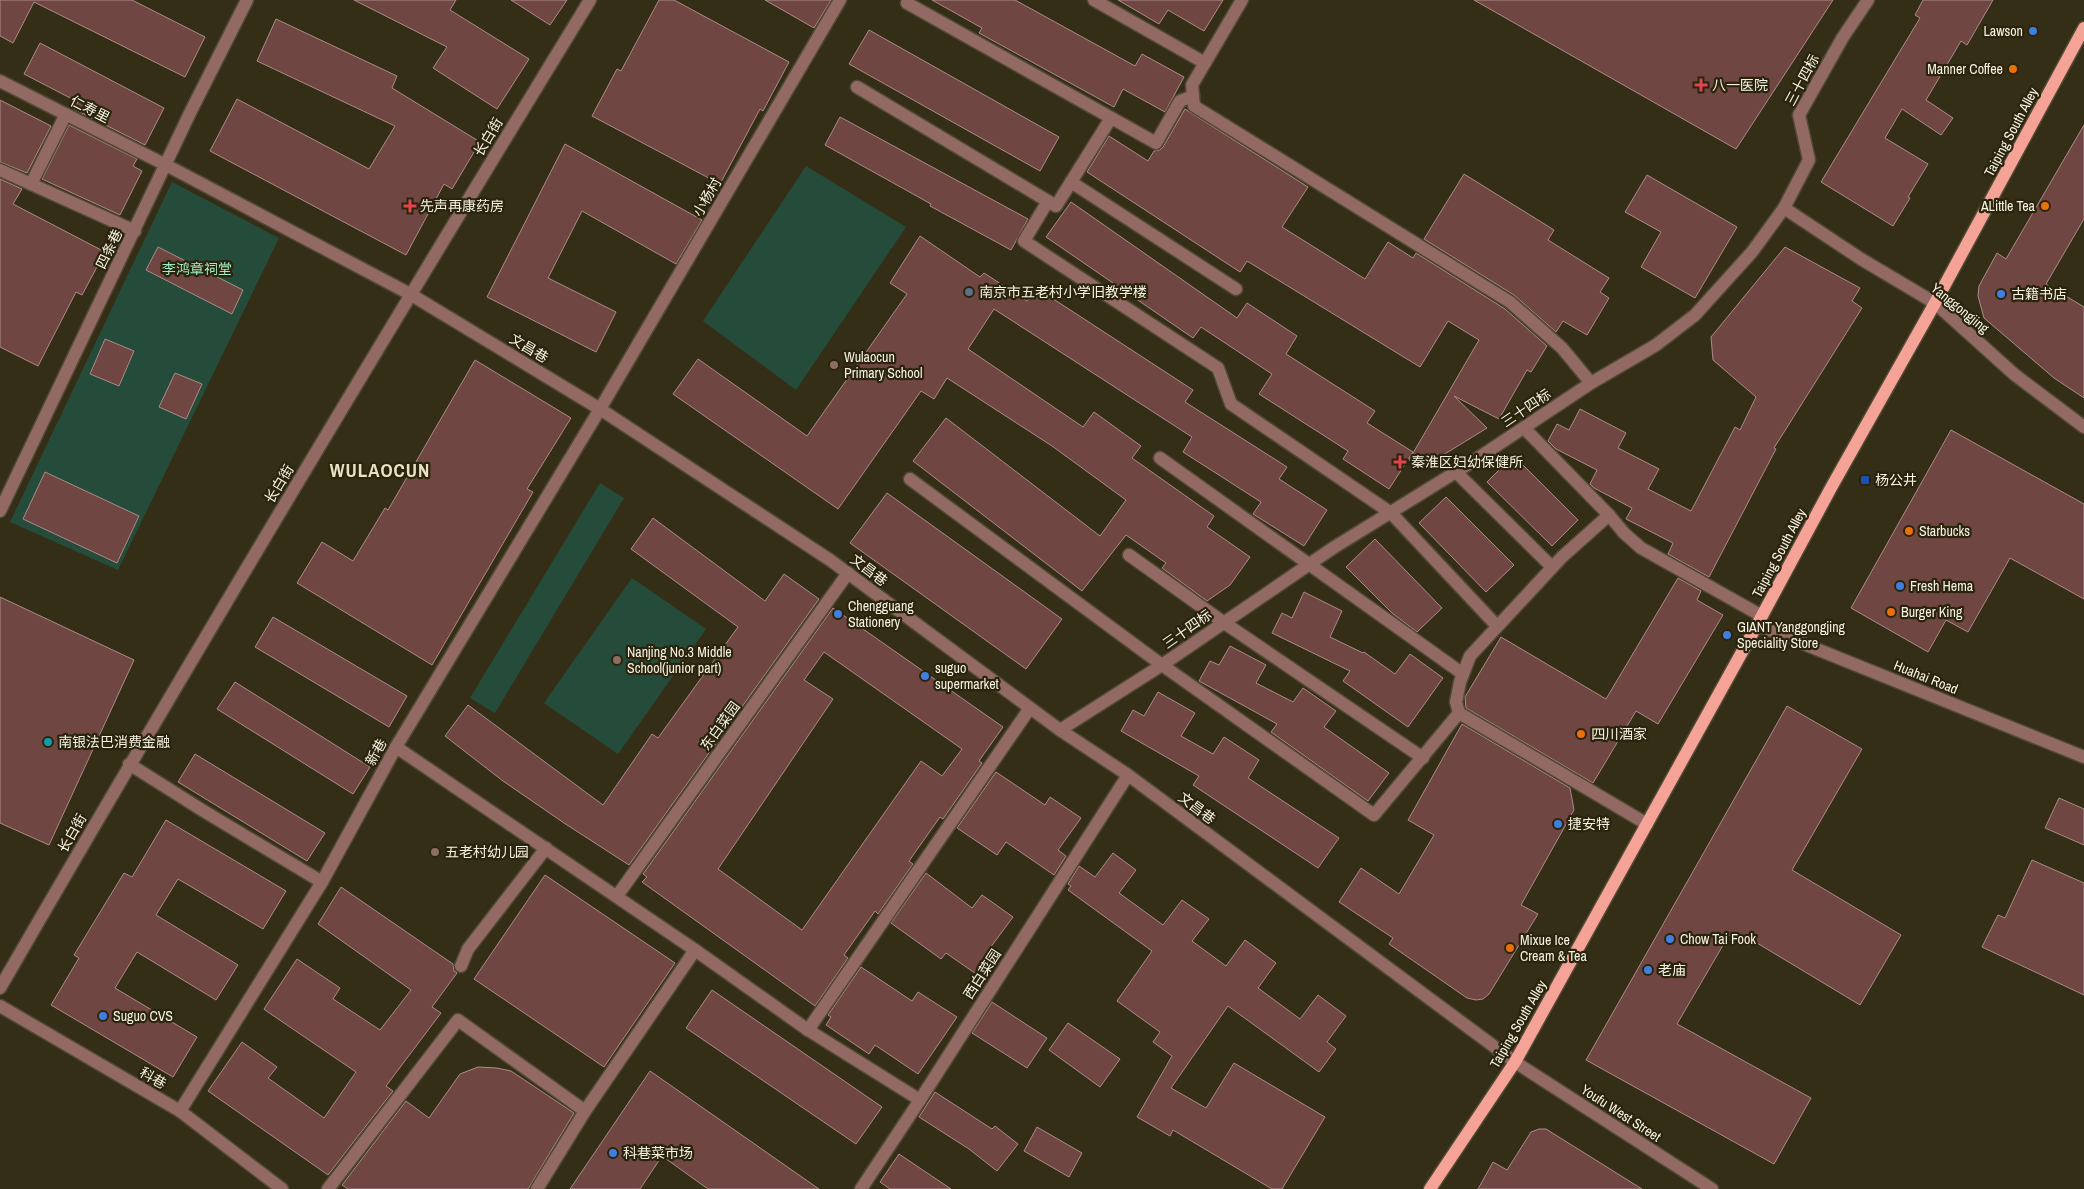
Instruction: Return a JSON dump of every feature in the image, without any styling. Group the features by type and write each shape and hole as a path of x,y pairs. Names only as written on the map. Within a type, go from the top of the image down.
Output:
{"main road":[{"name":"Taiping South Alley","path":"1430,1189 1515,1062 1760,621 1832,486 1935,303 2084,28"}],"street":[{"name":"四条巷","path":"0,511 166,164 247,0"},
{"name":"长白街","path":"0,988 129,764 410,294 590,0"},
{"name":"小杨村","path":"600,410 840,0"},
{"path":"1094,0 1205,63"},
{"path":"1242,0 1192,85 1194,106 1510,302 1562,348 1590,383"},
{"name":"三十四标","path":"1060,730 1162,665 1309,564 1456,472 1590,383 1656,345 1695,315 1752,252 1784,208 1810,160 1799,115 1843,37 1868,0"},
{"path":"907,3 1156,143 1180,101 1193,96"},
{"name":"仁寿里","path":"0,81 166,164"},
{"path":"857,86 1056,206 1111,118"},
{"path":"31,184 66,114"},
{"name":"文昌巷","path":"166,164 410,294 600,410 848,573 1060,730 1128,775 1515,1062"},
{"path":"0,170 135,231"},
{"path":"1071,182 1236,289"},
{"path":"1048,201 1024,241 1218,368 1231,404 1391,512 1498,626"},
{"name":"Yanggongjing","path":"1784,208 1860,259 1935,303 2015,375 2084,427"},
{"name":"新巷","path":"180,1111 322,882 396,747 600,410"},
{"name":"Huahai Road","path":"1524,428 1609,514 1624,533 1641,548 1760,621 2084,758"},
{"path":"1160,458 1463,674"},
{"path":"1456,472 1552,567"},
{"path":"910,479 1162,665 1374,815 1460,714"},
{"path":"1609,514 1552,567 1470,656 1456,702 1460,714 1647,824"},
{"path":"1129,556 1423,758"},
{"name":"东白菜园","path":"617,896 848,573"},
{"path":"808,1030 1030,708"},
{"path":"396,747 617,896 808,1030 920,1100"},
{"path":"129,764 322,882"},
{"name":"西白菜园","path":"861,1189 1128,775"},
{"path":"462,966 468,950 546,848"},
{"path":"537,1189 585,1111 695,950"},
{"name":"科巷","path":"0,1006 180,1111 282,1189"},
{"path":"328,1189 458,1020 585,1111"},
{"name":"Youfu West Street","path":"1515,1062 1712,1189"}],"green space":[{"path":"806,166 906,227 796,390 703,321"},
{"name":"李鸿章祠堂","path":"172,182 279,238 118,570 10,522"},
{"path":"600,483 624,498 495,713 470,698"},
{"path":"632,578 706,629 618,754 544,703"}],"building":[{"path":"0,0 132,0 205,37 185,77 34,2 13,43 0,36"},
{"path":"354,0 456,0 450,10 529,59 497,109 433,68 447,47"},
{"path":"511,0 567,0 550,25"},
{"path":"659,0 674,0 789,62 763,111 760,109 720,184 592,116 617,69 621,71"},
{"path":"765,0 831,0 814,28"},
{"path":"932,0 1015,0 1135,66 1142,54 1184,77 1165,112 1123,89 1114,107 979,33 982,28"},
{"path":"1118,0 1223,0 1204,31 1168,10 1159,24"},
{"name":"八一医院","path":"1474,0 1833,0 1736,149"},
{"path":"1923,0 1993,0 1967,45 1961,41 1926,100 1953,118 1941,135 1902,109 1885,138 1928,164 1893,226 1821,182 1920,18 1915,15"},
{"path":"276,19 397,76 392,88 480,142 452,189 444,184 406,255 210,151 237,99 369,169 395,126 257,61"},
{"path":"869,30 1059,137 1040,171 849,64"},
{"path":"40,43 164,108 145,145 74,109 78,102 24,74"},
{"path":"0,100 51,126 27,173 0,162"},
{"path":"1185,109 1308,187 1282,227 1365,279 1388,242 1413,258 1416,253 1505,309 1547,346 1531,372 1527,370 1499,419 1454,396 1487,428 1422,468 1409,460 1479,340 1448,321 1420,367 1247,261 1240,272 1087,172 1109,136 1148,161 1154,151 1160,150 1163,147"},
{"path":"840,117 1028,219 1011,250 930,206 931,204 825,145"},
{"path":"69,125 137,159 133,166 142,171 120,215 42,179"},
{"path":"2084,125 2084,219 2046,284 2084,307 2084,398 2054,378 1984,318 1978,296 1979,286 1997,253 2006,259"},
{"path":"565,144 702,220 676,264 582,211 548,278 616,312 596,352 487,297"},
{"path":"1464,174 1554,230 1548,240 1609,278 1600,292 1609,298 1587,335 1563,321 1556,332 1514,295 1424,239"},
{"path":"1647,175 1737,227 1695,298 1641,267 1661,232 1625,212"},
{"path":"0,179 22,189 13,204 105,252 82,295 76,292 38,366 0,347"},
{"path":"1071,202 1237,318 1247,303 1297,336 1286,354 1375,411 1367,423 1413,452 1389,489 1343,459 1348,451 1259,394 1272,374 1201,327 1193,338 1046,237"},
{"path":"920,236 980,277 984,273 1027,301 1035,287 1193,390 1185,402 1287,467 1279,479 1327,510 1304,546 1253,514 1261,502 1183,452 1192,437 994,309 968,349 1083,427 1094,412 1141,446 1132,458 1214,516 1207,527 1250,557 1230,585 1207,601 1162,568 1166,563 1126,535 1082,591 913,461 946,418 1100,536 1126,500 1052,446 947,378 934,399 921,391 838,509 673,394 698,359 807,436 907,294 890,283"},
{"path":"158,247 243,290 232,314 146,270"},
{"path":"1785,247 1860,288 1852,301 1862,308 1774,448 1776,449 1709,577 1668,554 1673,543 1626,519 1632,508 1590,484 1597,470 1556,449 1548,441 1557,424 1569,430 1580,409 1626,433 1618,448 1659,469 1648,489 1691,511 1735,427 1740,430 1756,397 1713,360 1711,337"},
{"path":"105,339 134,351 119,386 90,374"},
{"path":"475,360 571,418 527,489 533,492 432,665 297,583 322,542 353,561 385,508 388,510"},
{"path":"175,373 202,384 186,419 159,407"},
{"path":"1951,430 2084,504 2084,599 2010,558 1968,632 1946,620 1928,652 1851,608"},
{"path":"1510,459 1517,459 1578,520 1552,546 1487,482"},
{"path":"45,472 139,516 117,563 23,519"},
{"path":"887,493 1062,619 1026,669 850,543"},
{"path":"1446,497 1514,565 1486,592 1419,523"},
{"path":"653,518 765,601 784,574 819,599 629,865 503,781 445,736 468,705 603,805 652,734 658,738 738,627 631,549"},
{"path":"1375,539 1442,608 1417,632 1392,613 1346,567"},
{"path":"1678,578 1701,591 1697,600 1723,615 1658,724 1636,711 1593,783 1466,708 1465,697 1501,637 1606,699"},
{"path":"1304,592 1342,611 1330,637 1364,652 1395,674 1410,654 1443,678 1408,727 1343,681 1350,671 1272,633 1282,613 1292,618"},
{"name":"南银法巴消费金融","path":"0,597 134,660 49,845 0,823"},
{"path":"833,608 1003,727 979,761 982,763 943,819 940,817 909,861 913,864 878,914 875,911 844,955 848,958 815,1006 642,882 647,877 643,874","holes":["824,652 962,749 942,776 921,761 802,930 718,869 833,699 804,680"]},
{"path":"273,617 407,696 389,727 255,647"},
{"path":"1230,646 1266,665 1256,683 1293,702 1303,688 1336,711 1324,727 1389,773 1368,801 1271,732 1277,724 1199,681 1210,661 1219,665"},
{"path":"235,682 370,767 353,794 217,709"},
{"path":"1158,692 1195,713 1181,736 1213,754 1224,737 1259,760 1248,778 1339,838 1318,868 1193,785 1199,776 1121,731 1133,710 1144,716"},
{"path":"1787,706 1862,749 1792,870 1901,935 1860,1005 1752,940 1749,946 1729,935 1677,1024 1811,1098 1774,1164 1586,1060"},
{"path":"1462,724 1570,788 1574,810 1521,905 1538,914 1489,994 1483,999 1476,1000 1467,998 1389,944 1393,938 1339,902 1361,868 1399,894 1434,835 1408,820"},
{"path":"195,754 325,833 307,861 178,782"},
{"path":"996,772 1045,805 1050,797 1081,818 1058,850 1066,856 1054,875 1006,842 997,855 957,828"},
{"path":"2059,798 2084,809 2084,845 2045,828"},
{"path":"166,820 286,891 263,929 178,879 156,915 238,965 216,1000 137,952 115,988 197,1037 173,1077 51,1005 79,958 74,955 124,873 132,877"},
{"path":"1113,853 1136,870 1119,893 1163,925 1182,900 1209,919 1192,941 1226,966 1245,940 1276,963 1258,988 1300,1019 1318,995 1346,1016 1327,1042 1336,1049 1319,1072 1228,1006 1171,1088 1206,1108 1234,1063 1325,1117 1282,1189 1272,1189 1173,1130 1170,1136 1137,1117 1172,1056 1153,1042 1160,1032 1117,1001 1152,951 1068,890 1071,886 1068,884 1079,866 1095,877"},
{"path":"2032,860 2084,883 2084,995 1982,947 1998,915 2005,918"},
{"path":"926,873 972,908 982,895 1013,917 990,948 999,954 982,978 946,953 941,959 891,923"},
{"path":"545,875 675,963 604,1067 474,979"},
{"path":"341,887 453,964 454,971 457,973 432,1007 441,1013 386,1086 393,1091 328,1175 208,1091 242,1042 277,1067 268,1078 324,1118 356,1072 264,1009 297,959 340,988 333,999 380,1030 411,990 318,924"},
{"path":"861,967 912,1001 918,992 957,1017 918,1074 875,1045 869,1054 826,1025 831,1017 828,1015"},
{"path":"712,990 882,1107 856,1144 686,1028"},
{"path":"992,1002 1047,1038 1027,1068 972,1033"},
{"path":"1068,1023 1120,1059 1100,1087 1049,1050"},
{"path":"478,1067 511,1071 574,1113 528,1189 348,1189 342,1185 406,1101 429,1118 460,1074"},
{"path":"650,1071 819,1189 708,1189 662,1156 640,1189 570,1189"},
{"path":"935,1092 992,1129 995,1126 1018,1144 997,1171 969,1149 919,1117"},
{"path":"1037,1127 1082,1153 1069,1177 1024,1151"},
{"path":"1546,1129 1642,1189 1478,1189 1493,1162 1507,1170 1531,1132"},
{"path":"899,1154 951,1189 890,1189 880,1182"}],"place":[{"name":"Lawson","path":"2033,31"},
{"name":"Manner Coffee","path":"2013,69"},
{"name":"八一医院","path":"1701,85"},
{"name":"先声再康药房","path":"410,206"},
{"name":"ALittle Tea","path":"2045,206"},
{"name":"南京市五老村小学旧教学楼","path":"969,292"},
{"name":"古籍书店","path":"2001,294"},
{"name":"Wulaocun Primary School","path":"834,365"},
{"name":"秦淮区妇幼保健所","path":"1400,462"},
{"name":"杨公井","path":"1865,480"},
{"name":"Starbucks","path":"1909,531"},
{"name":"Fresh Hema","path":"1900,586"},
{"name":"Burger King","path":"1891,612"},
{"name":"Chengguang Stationery","path":"838,614"},
{"name":"GIANT Yanggongjing Speciality Store","path":"1727,635"},
{"name":"Nanjing No.3 Middle School(junior part)","path":"617,660"},
{"name":"suguo supermarket","path":"925,676"},
{"name":"四川酒家","path":"1581,734"},
{"name":"南银法巴消费金融","path":"48,742"},
{"name":"捷安特","path":"1558,824"},
{"name":"五老村幼儿园","path":"435,852"},
{"name":"Chow Tai Fook","path":"1670,939"},
{"name":"Mixue Ice Cream & Tea","path":"1510,948"},
{"name":"老庙","path":"1648,970"},
{"name":"Suguo CVS","path":"103,1016"},
{"name":"科巷菜市场","path":"613,1153"}],"district":[{"name":"WULAOCUN","path":"380,470"}]}
